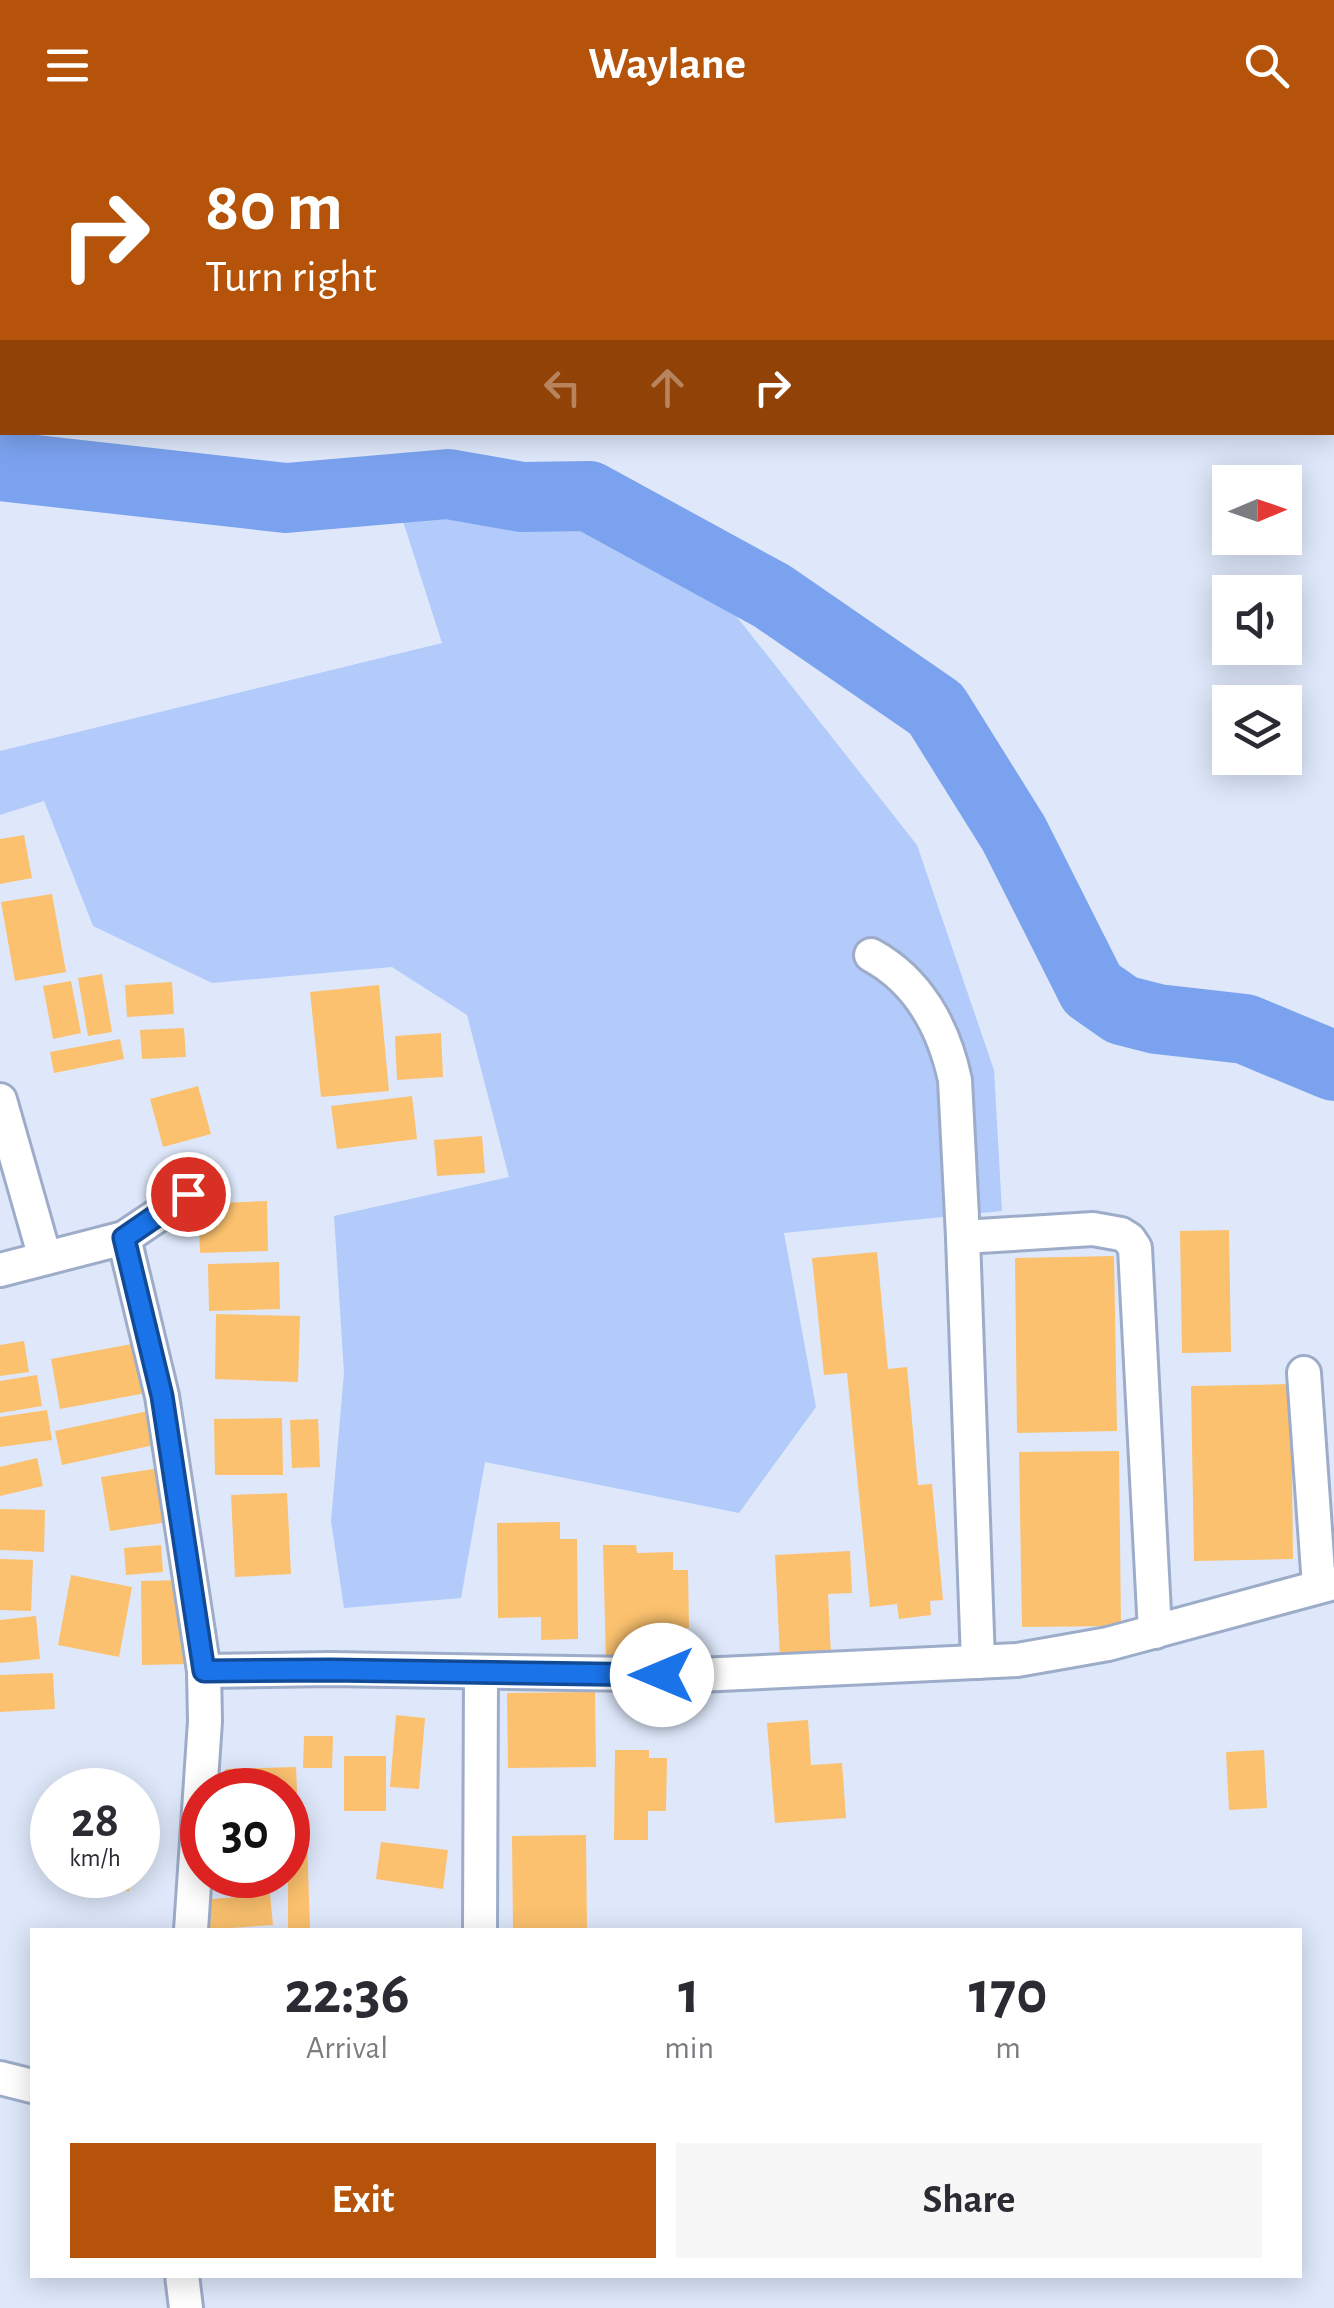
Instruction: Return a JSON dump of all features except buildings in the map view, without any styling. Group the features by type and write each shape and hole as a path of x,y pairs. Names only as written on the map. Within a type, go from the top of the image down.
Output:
{"street":[{"path":"872,955 896,971 920,998 937,1024 954,1080 978,1662"},
{"path":"0,1100 45,1258"},
{"path":"0,1270 124,1238 188,1194 208,1189"},
{"path":"963,1237 1094,1229 1122,1234 1136,1248 1155,1632"},
{"path":"124,1238 162,1396 204,1671 206,1721 191,1928"},
{"path":"204,1671 698,1675 1017,1660 1155,1632 1326,1585 1304,1373"},
{"path":"480,1928 481,1673"},
{"path":"0,2078 30,2086"},
{"path":"182,2278 186,2308"}],"shaded area":[{"path":"385,465 640,494 917,845 994,1070 1002,1211 784,1233 816,1407 739,1513 485,1462 461,1598 344,1608 331,1521 344,1373 334,1216 509,1177 467,1015 392,967 212,983 93,926 44,801 0,815 0,751 442,643"}],"waterway":[{"path":"0,466 286,498 448,484 522,497 589,496 772,596 936,709 1014,834 1092,989 1122,1010 1157,1019 1245,1029 1334,1066"}],"route":[{"path":"188,1194 124,1238 162,1396 204,1671 662,1675"}]}
